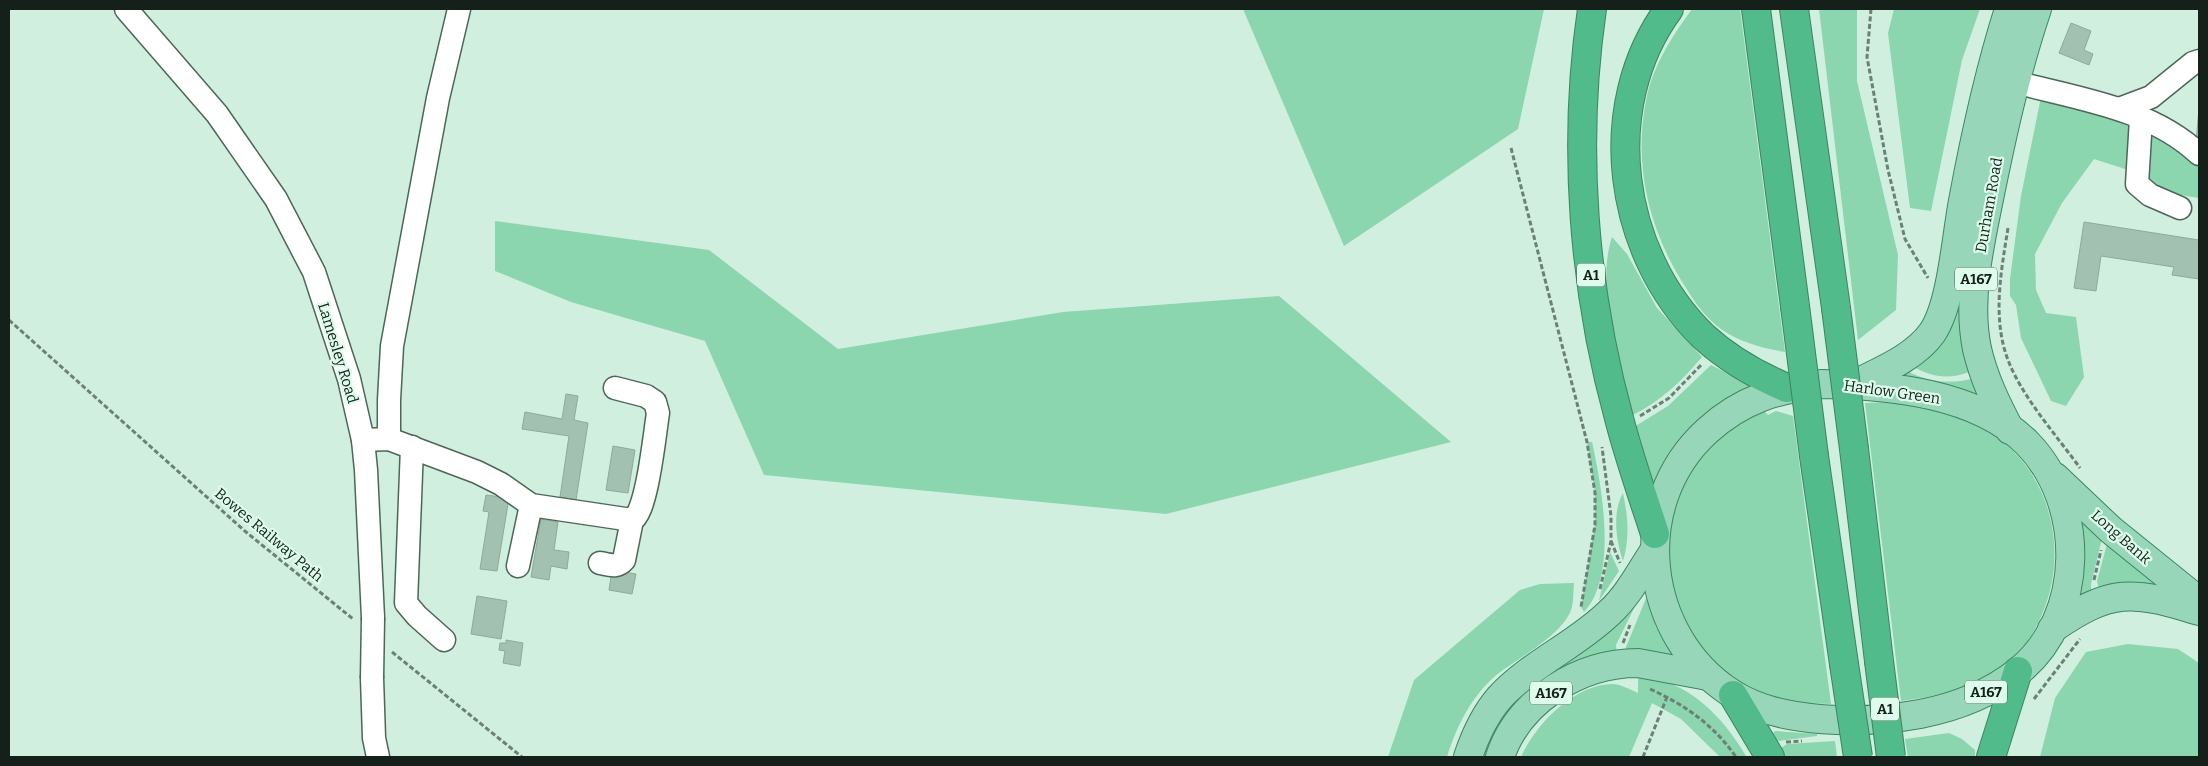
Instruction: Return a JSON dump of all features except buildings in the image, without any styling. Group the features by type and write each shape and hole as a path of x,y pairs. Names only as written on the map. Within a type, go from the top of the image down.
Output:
{"highway":[{"name":"A1","path":"1592,9 1587,41 1583,112 1583,167 1590,263 1608,377 1654,543"},
{"path":"1670,9 1650,41 1639,69 1626,129 1625,160 1628,191 1635,221 1660,280 1675,303 1703,335 1738,364 1786,388"},
{"name":"A1","path":"1794,9 1836,308 1891,757"},
{"name":"A1","path":"1756,11 1814,456 1858,757"},
{"path":"1991,757 2018,672"},
{"path":"1733,695 1770,757"}],"main road":[{"name":"Durham Road","path":"1854,385 1914,351 1925,341 1938,322 1948,289 1982,104 2009,9"},
{"name":"Durham Road","path":"2010,430 1989,389 1983,372 1976,340 1973,294 2004,124 2037,9"},
{"name":"Harlow Green","path":"1822,384 1854,385 1938,396 1976,409 2026,442 2046,470 2062,500 2070,532 2071,566 2064,599 2052,629 2040,648 2018,672 1977,697 1951,707 1917,714 1871,718 1803,718 1778,714 1733,695 1708,676 1683,646 1669,619 1660,592 1654,543 1662,506 1672,480 1695,444 1727,415 1767,394 1786,388 1822,384"},
{"name":"Long Bank","path":"2046,470 2111,530 2199,601"},
{"name":"A167","path":"1468,757 1485,720 1500,698 1518,681 1579,638 1610,612 1632,586 1654,543"},
{"path":"2052,629 2075,613 2098,601 2117,596 2136,595 2158,598 2199,611"},
{"name":"A167","path":"1500,757 1510,735 1524,716 1565,681 1584,672 1627,663 1638,663 1708,676"}],"street":[{"name":"Lamesley Road","path":"126,9 217,114 276,200 314,272 349,378 363,440 366,470 363,619 372,678 374,738 378,757"},
{"path":"389,438 392,346 438,98 459,9"},
{"path":"2119,109 2151,97 2193,63 2199,61"},
{"path":"2015,82 2119,109 2171,134 2198,153"},
{"path":"2141,118 2137,184 2150,195 2180,208"},
{"path":"600,563 614,566 620,565 624,560 632,520 636,517 644,497 658,412 655,402 646,396 615,388"},
{"path":"363,440 389,438 478,472 501,484 531,505 632,520"},
{"path":"412,447 406,602 417,616 444,640"},
{"path":"518,566 531,505"}],"path":[{"path":"1871,9 1867,57 1888,170 1905,239 1914,258 1931,283"},
{"path":"1511,148 1588,442 1595,493 1595,524 1579,638"},
{"path":"2009,220 1999,296 2003,344 2008,362 2030,398 2083,472"},
{"name":"Bowes Railway Path","path":"9,320 246,532 363,619"},
{"path":"1635,419 1669,398 1705,361"},
{"path":"1599,592 1611,540 1611,516 1602,444"},
{"path":"1611,540 1621,565"},
{"path":"2094,584 2102,544"},
{"path":"2032,702 2083,636"},
{"path":"391,651 522,757"},
{"path":"1644,757 1667,697 1703,720 1736,757"}],"green space":[{"path":"1243,9 1544,9 1518,129 1344,246"},
{"path":"1692,9 1740,9 1785,352 1743,341 1728,334 1710,320 1693,299 1673,266 1653,220 1643,171 1643,121 1647,96 1659,61"},
{"path":"1819,9 1857,9 1857,81 1898,255 1896,310 1858,340"},
{"path":"1894,9 1980,9 1962,60 1931,211 1910,208 1888,33"},
{"path":"2041,97 2133,127 2175,145 2199,166 2199,198 2168,193 2141,174 2094,159 2062,203 2035,254 2036,290 2046,313 2076,317 2084,377 2066,406 2051,401 2021,338 2016,305 2010,296 2010,279 2021,196"},
{"path":"495,221 709,250 838,349 1063,312 1279,296 1451,442 1166,514 764,475 705,341 571,302 495,271"},
{"path":"1612,237 1627,254 1657,308 1702,357 1670,390 1652,404 1631,416 1615,351 1607,302 1606,278"},
{"path":"1960,259 1961,337 1969,372 1947,377 1933,375 1912,366"},
{"path":"1711,365 1748,384 1748,387 1719,404 1685,433 1674,447 1653,485 1634,427 1668,406"},
{"path":"1907,371 1923,378 1939,381 1972,379 1977,395 1900,376"},
{"path":"1889,402 1936,410 1958,416 1980,426 2003,442 2022,461 2037,483 2047,507 2053,533 2054,559 2051,586 2041,617 2033,633 2020,651 1995,673 1980,681 1950,692 1901,701 1865,403"},
{"path":"1764,411 1768,415 1776,411 1793,416 1831,704 1778,702 1755,693 1718,668 1685,628 1666,564 1674,504 1689,471 1708,448 1734,425 1754,413"},
{"path":"1587,442 1592,442 1600,482 1605,530 1601,577 1595,596 1584,612 1581,607 1595,524 1595,493"},
{"path":"1623,493 1628,527 1623,561 1618,545 1616,518"},
{"path":"2077,515 2103,534 2091,591 2079,596 2076,593"},
{"path":"2107,544 2185,599 2099,589 2097,581"},
{"path":"1610,552 1619,571 1599,601"},
{"path":"1574,583 1572,607 1566,620 1548,638 1493,678 1477,695 1465,714 1447,757 1388,757 1414,680 1520,590 1540,584"},
{"path":"1647,596 1656,627 1675,659 1626,653 1626,647"},
{"path":"1636,604 1616,645 1617,653 1575,662 1547,679 1487,757 1477,757 1505,704"},
{"path":"2128,644 2178,649 2199,663 2199,757 2040,757 2055,698 2086,652"},
{"path":"1638,678 1655,679 1672,684 1701,702 1726,727 1746,756 1720,757 1681,719 1652,703 1629,757 1521,757 1527,745 1546,720 1570,699 1598,686 1613,684 1638,693"},
{"path":"1775,731 1817,734 1817,736 1777,741 1773,733"},
{"path":"1949,733 1962,739 1975,750 1975,757 1908,757 1905,739"},
{"path":"1835,741 1837,757 1784,757 1781,748 1787,744"}]}
